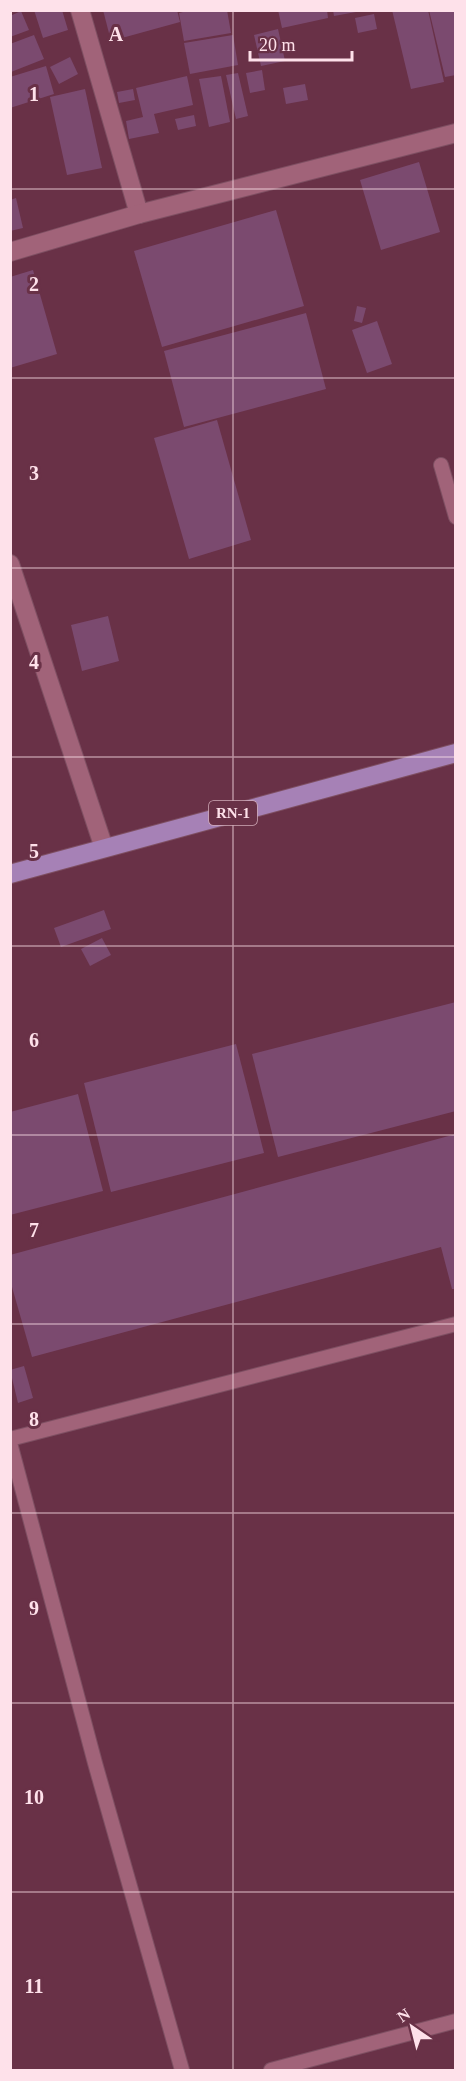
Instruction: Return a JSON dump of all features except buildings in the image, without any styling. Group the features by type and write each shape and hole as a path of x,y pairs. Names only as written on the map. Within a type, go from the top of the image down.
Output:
{"main road":[{"name":"RN-1","path":"10,874 456,753"}],"street":[{"path":"80,10 139,214"},
{"path":"10,252 139,214 456,133"},
{"path":"10,564 104,848"}],"lane":[{"path":"441,465 456,517"},
{"path":"10,1438 456,1324"},
{"path":"10,1443 95,1763 182,2070"},
{"path":"271,2070 456,2021"}]}
